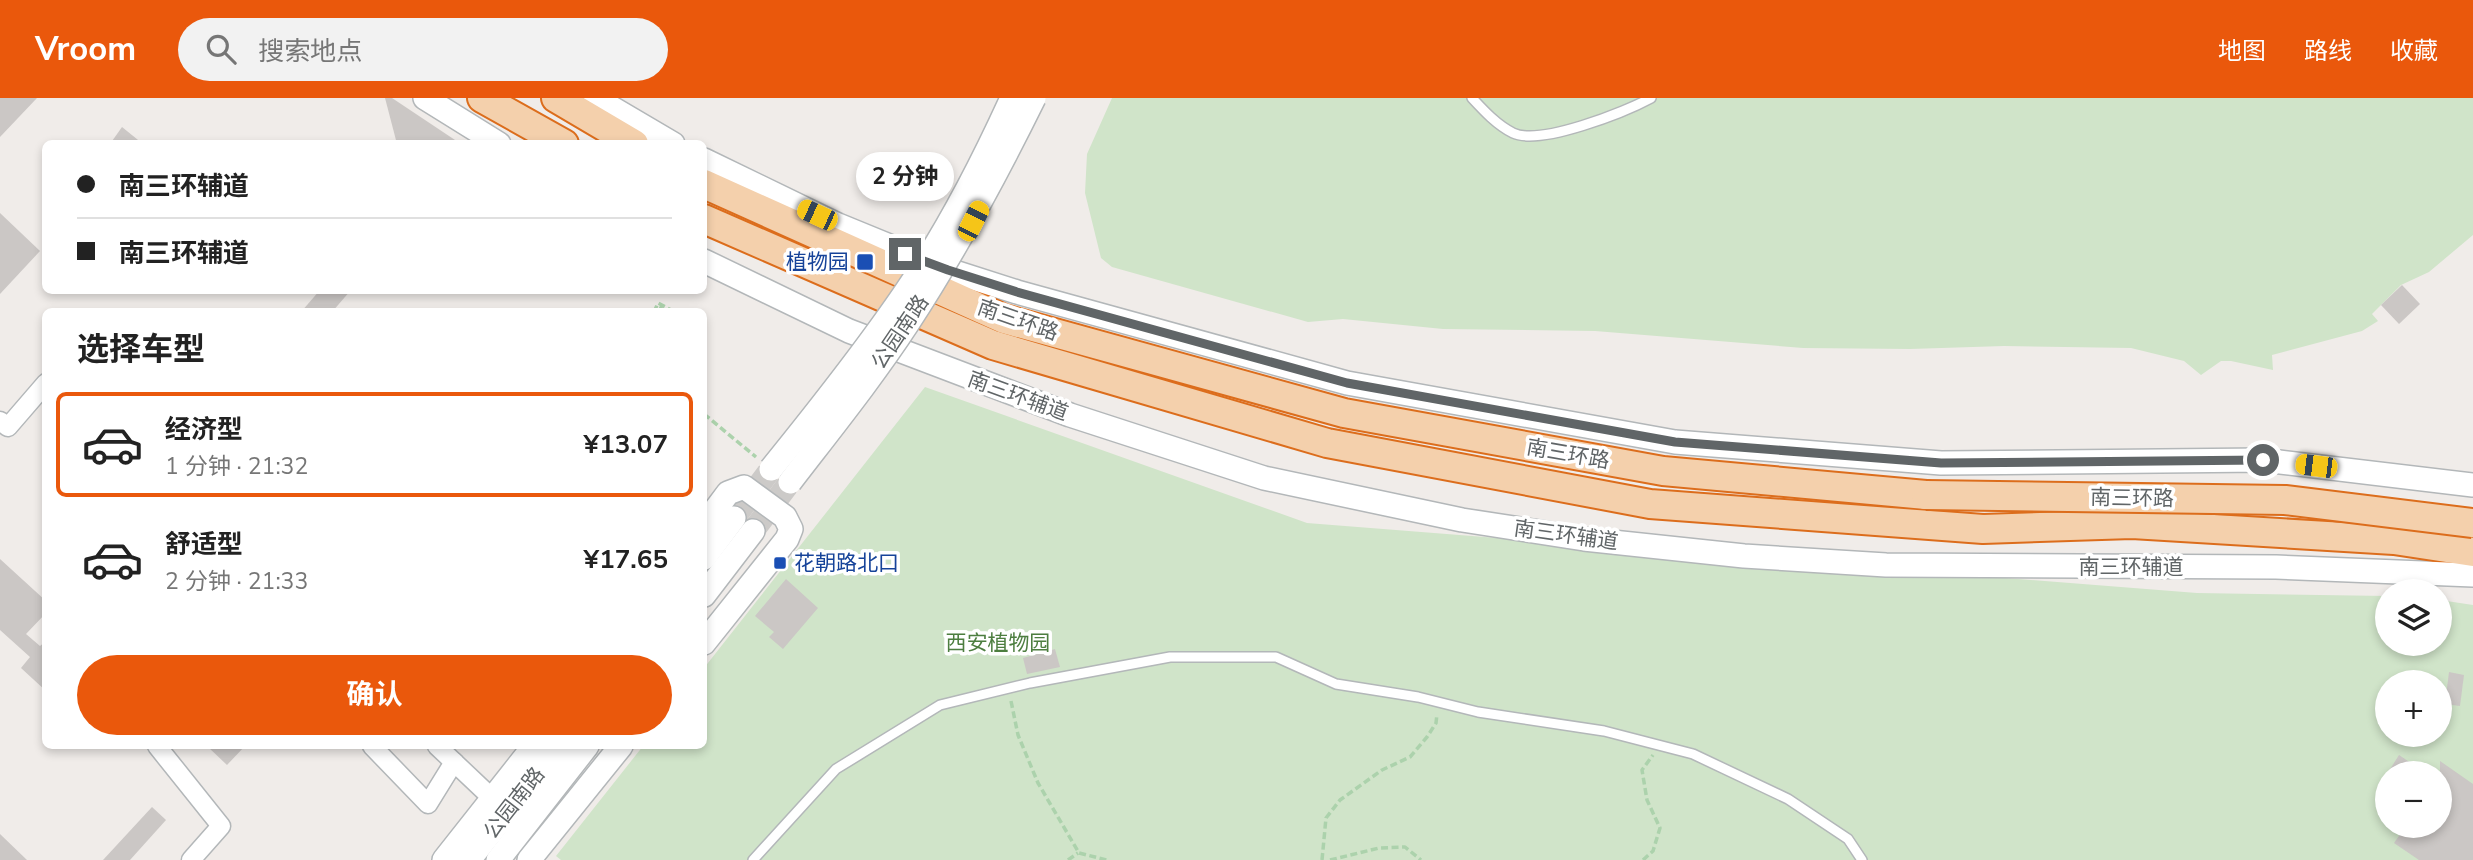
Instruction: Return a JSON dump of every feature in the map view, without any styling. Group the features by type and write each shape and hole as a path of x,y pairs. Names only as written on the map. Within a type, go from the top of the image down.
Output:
{"highway":[{"path":"482,98 557,140"},
{"path":"556,98 627,140"},
{"name":"南三环路","path":"707,185 1004,319 1344,413 1663,471 1926,495 2284,500 2473,523"},
{"name":"南三环路","path":"707,220 993,345 1327,443 1650,504 1983,529 2132,524 2394,540 2473,552"}],"main road":[{"path":"425,98 493,140"},
{"path":"595,98 666,140"},
{"path":"938,267 1005,98"},
{"name":"公园南路","path":"770,472 907,290 944,230 993,140 1012,98"},
{"path":"938,267 1036,98"},
{"name":"公园南路","path":"770,472 858,395 908,324 994,177 1036,98"},
{"path":"707,161 838,225 938,267 1017,292 1347,383 1675,442 1941,463 2263,460 2473,485"},
{"name":"南三环辅道","path":"707,262 849,331 1070,415 1264,478 1462,520 1584,539 1744,556 1886,565 2276,567 2473,575"},
{"path":"707,521 728,493 744,487 785,517 791,529 788,539 707,639"},
{"path":"707,555 744,524 707,590"},
{"path":"444,860 532,749"},
{"name":"公园南路","path":"469,860 557,749"},
{"name":"公园南路","path":"498,860 585,749"},
{"path":"529,860 619,749"}],"street":[{"path":"0,421 8,426 42,388"},
{"path":"159,749 222,826 191,860"},
{"path":"375,749 428,804 454,762"},
{"path":"440,749 493,799"}],"lane":[{"path":"1472,98 1487,114 1514,134 1536,137 1572,128 1651,98"},
{"path":"752,860 836,769 940,705 1170,657 1276,657 1336,684 1440,702 1478,712 1604,731 1693,754 1788,799 1848,839 1862,860"}],"path":[{"path":"707,416 757,457 770,472"},
{"path":"1008,689 1018,735 1038,783 1079,853 1107,860"},
{"path":"1322,860 1326,818 1340,800 1382,770 1410,757 1436,723 1440,702"},
{"path":"1643,860 1653,851 1660,828 1647,800 1642,770 1661,745"},
{"path":"1330,860 1379,848 1405,847 1421,860"},
{"path":"1068,860 1079,853"}],"green space":[{"path":"1112,98 2473,98 2473,235 2429,272 2401,285 2372,314 2378,321 2362,331 2272,355 2273,370 2221,361 2201,375 2184,361 2131,348 1803,348 1595,331 1443,329 1343,319 1308,322 1112,267 1101,258 1085,193 1087,154"},
{"name":"西安植物园","path":"925,387 1307,523 2197,593 2375,596 2375,656 2452,656 2452,602 2473,605 2473,860 561,860 556,856 641,749 707,749 707,664"}],"building":[{"path":"0,98 37,98 0,137"},
{"path":"385,98 392,98 455,140 396,140"},
{"path":"122,127 138,140 113,140"},
{"path":"0,213 40,251 0,294"},
{"path":"2402,285 2420,304 2399,324 2381,305"},
{"path":"317,294 348,294 335,308 304,308"},
{"path":"0,559 42,597 42,617 26,634 40,646 42,644 42,687 21,668 30,657 0,630"},
{"path":"786,579 818,608 783,649 769,637 774,632 755,616"},
{"path":"1055,649 1060,667 1027,674 1023,658"},
{"path":"2452,673 2464,675 2460,706 2452,705"},
{"path":"210,749 242,749 227,765"},
{"path":"2399,755 2408,761 2395,761"},
{"path":"2452,769 2473,784 2473,860 2419,860 2394,843 2398,838 2452,838"},
{"path":"152,807 166,820 130,860 103,860"},
{"path":"0,834 27,860 0,860"}],"tunnel":[{"path":"734,518 771,469"},
{"path":"753,531 790,482"}],"place":[{"name":"植物园","path":"865,262"},
{"name":"花朝路北口","path":"780,563"}],"route":[{"path":"905,254 1017,292 1347,383 1675,442 1941,463 2263,460"}]}
